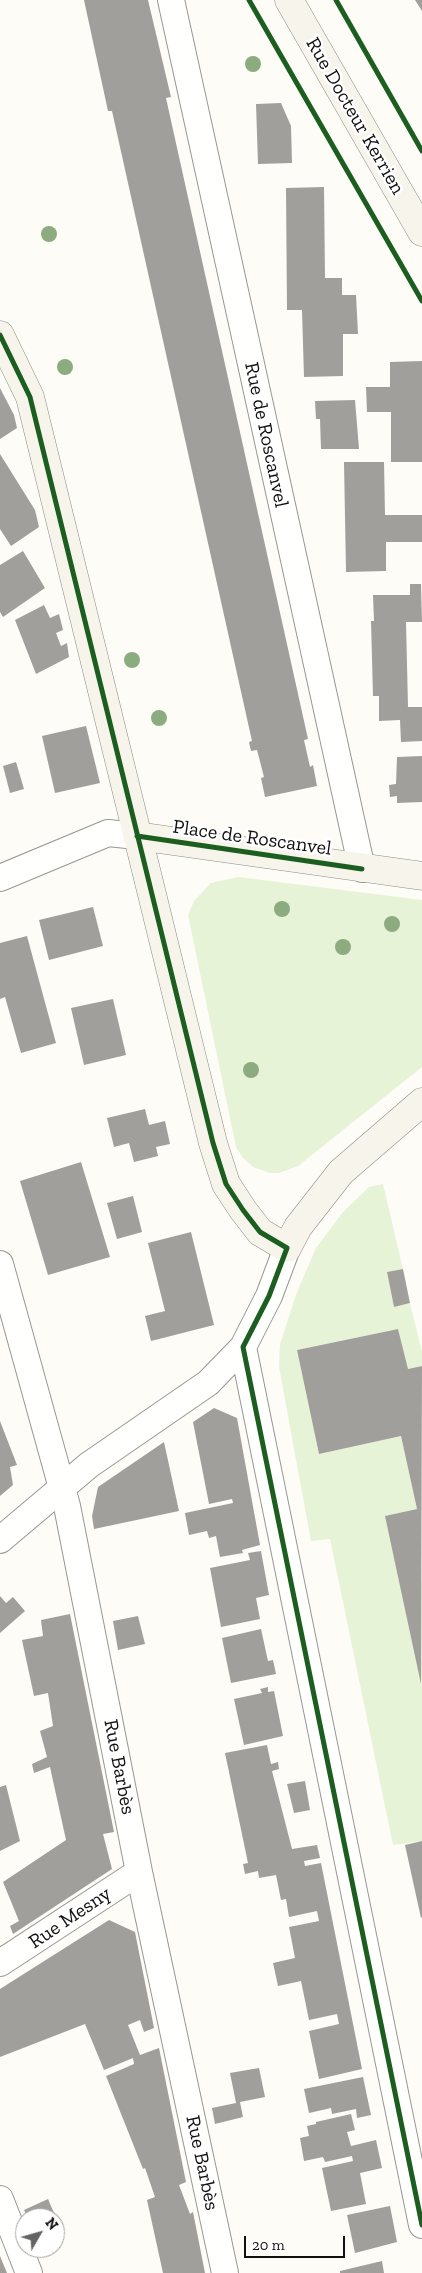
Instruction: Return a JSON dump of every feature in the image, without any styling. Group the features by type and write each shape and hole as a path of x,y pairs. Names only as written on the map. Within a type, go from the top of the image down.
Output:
{"street":[{"name":"Rue de Roscanvel","path":"171,0 362,869"},
{"name":"Rue Docteur Kerrien","path":"289,0 422,232"},
{"path":"2,342 30,397 212,1143 226,1184 243,1210 260,1232 287,1248"},
{"path":"0,878 108,833 137,836"},
{"name":"Place de Roscanvel","path":"137,836 422,876"},
{"path":"0,1540 89,1465 208,1383 243,1346 269,1296 287,1248 298,1227 341,1172 422,1102"},
{"name":"Rue Barbès","path":"0,1264 62,1487 139,1872 225,2273"},
{"path":"243,1346 422,2225"},
{"name":"Rue Mesny","path":"0,1964 139,1872"},
{"path":"0,2200 29,2273"}],"green space":[{"path":"238,877 422,900 422,1067 298,1166 279,1173 270,1173 253,1167 243,1158 236,1147 188,915 194,901 211,883"},
{"path":"383,1184 403,1269 387,1272 394,1306 410,1303 422,1352 422,1366 408,1369 398,1329 297,1350 319,1454 401,1436 417,1509 385,1516 422,1583 422,1841 393,1845 330,1539 311,1541 279,1367 280,1344 297,1292 316,1248 343,1212 369,1187"}],"building":[{"path":"84,0 148,0 171,97 166,98 308,739 304,740 310,767 313,765 317,786 265,797 261,778 264,777 257,750 251,751 249,742 252,741 112,111 108,111"},
{"path":"415,0 422,0 422,11"},
{"path":"281,103 291,126 292,163 258,164 256,104"},
{"path":"324,187 325,278 342,278 342,295 356,295 358,334 343,334 343,376 304,377 302,310 287,310 286,188"},
{"path":"422,361 422,462 391,462 391,412 367,412 366,387 390,387 390,362"},
{"path":"0,388 14,415 17,428 0,439"},
{"path":"355,400 359,449 321,449 320,419 316,419 315,401"},
{"path":"0,454 35,510 39,527 11,546 0,529"},
{"path":"344,462 384,462 385,515 422,515 422,542 386,542 386,571 346,572"},
{"path":"23,551 45,588 3,617 0,612 0,565"},
{"path":"410,584 421,584 422,622 406,622 408,707 422,707 422,741 401,742 400,720 379,721 379,696 373,696 371,621 374,621 373,595 410,595"},
{"path":"44,605 50,618 59,614 63,630 56,633 61,646 67,643 69,657 36,674 15,620"},
{"path":"86,726 100,783 55,793 42,736"},
{"path":"422,756 422,802 397,803 397,796 390,797 389,785 396,784 397,757"},
{"path":"16,762 24,789 10,793 3,766"},
{"path":"93,907 103,946 49,960 39,920"},
{"path":"27,936 56,1043 21,1053 5,997 0,999 0,943"},
{"path":"113,999 126,1055 84,1065 71,1008"},
{"path":"145,1109 149,1125 165,1121 170,1144 156,1147 158,1156 134,1162 129,1143 114,1147 107,1118"},
{"path":"81,1162 110,1257 48,1275 20,1181"},
{"path":"133,1196 142,1232 117,1239 107,1203"},
{"path":"191,1232 214,1325 151,1341 145,1316 165,1311 148,1243"},
{"path":"403,1269 410,1303 394,1307 387,1272"},
{"path":"398,1329 408,1369 422,1366 421,1684 385,1516 417,1509 401,1436 319,1454 297,1350"},
{"path":"214,1408 237,1418 260,1545 242,1550 243,1553 220,1557 216,1536 209,1538 207,1531 189,1535 185,1513 233,1503 232,1499 209,1504 193,1422"},
{"path":"0,1421 17,1465 10,1467 13,1485 0,1496"},
{"path":"164,1442 179,1511 94,1529 92,1516 98,1487"},
{"path":"261,1551 269,1595 256,1598 260,1619 221,1627 210,1568 250,1560 248,1553"},
{"path":"0,1596 6,1603 13,1597 25,1611 0,1633"},
{"path":"70,1614 114,1832 103,1834 112,1869 13,1934 10,1926 19,1921 3,1882 66,1840 50,1767 34,1773 32,1764 47,1757 40,1731 53,1726 48,1693 34,1696 22,1640 43,1636 41,1620"},
{"path":"138,1616 145,1644 118,1650 113,1621"},
{"path":"261,1629 268,1661 273,1660 276,1674 231,1683 222,1638"},
{"path":"268,1687 268,1692 274,1691 283,1736 244,1745 234,1699 262,1693 260,1689"},
{"path":"267,1745 271,1764 278,1762 279,1769 272,1771 292,1849 317,1845 320,1858 304,1861 305,1866 321,1863 362,2069 319,2079 309,2031 339,2024 337,2014 309,2020 301,1981 278,1986 273,1963 295,1958 289,1927 319,1921 317,1911 289,1917 286,1899 281,1900 276,1875 259,1878 258,1871 245,1874 243,1864 248,1863 225,1753"},
{"path":"305,1781 310,1810 294,1813 287,1784"},
{"path":"6,1785 20,1841 0,1851 0,1787"},
{"path":"422,1841 422,1917 421,1918 405,1845"},
{"path":"109,1920 135,1932 154,2028 144,2032 140,2020 128,2025 140,2055 159,2048 186,2182 179,2185 190,2214 193,2212 205,2273 163,2273 147,2200 155,2197 145,2168 143,2169 106,2076 134,2064 133,2058 104,2070 85,2024 0,2057 0,1989"},
{"path":"259,2068 265,2097 240,2102 243,2117 215,2124 212,2108 236,2103 230,2073"},
{"path":"363,2077 371,2115 357,2118 356,2109 332,2114 331,2108 309,2113 304,2089"},
{"path":"351,2114 355,2130 347,2132 351,2146 376,2140 382,2168 360,2173 366,2204 331,2211 322,2168 353,2161 352,2156 325,2162 323,2157 304,2161 300,2138 309,2136 307,2126"},
{"path":"48,2199 52,2208 28,2208"},
{"path":"390,2206 397,2242 355,2253 347,2215"},
{"path":"0,2256 7,2273 0,2273"},
{"path":"382,2261 384,2273 340,2273 340,2271"}],"cycle path":[{"path":"249,0 422,301"},
{"path":"336,0 422,151"},
{"path":"0,335 30,397 213,1143 226,1184 243,1210 260,1232 287,1248 269,1296 243,1347 422,2225"},
{"path":"137,836 362,869"}]}
